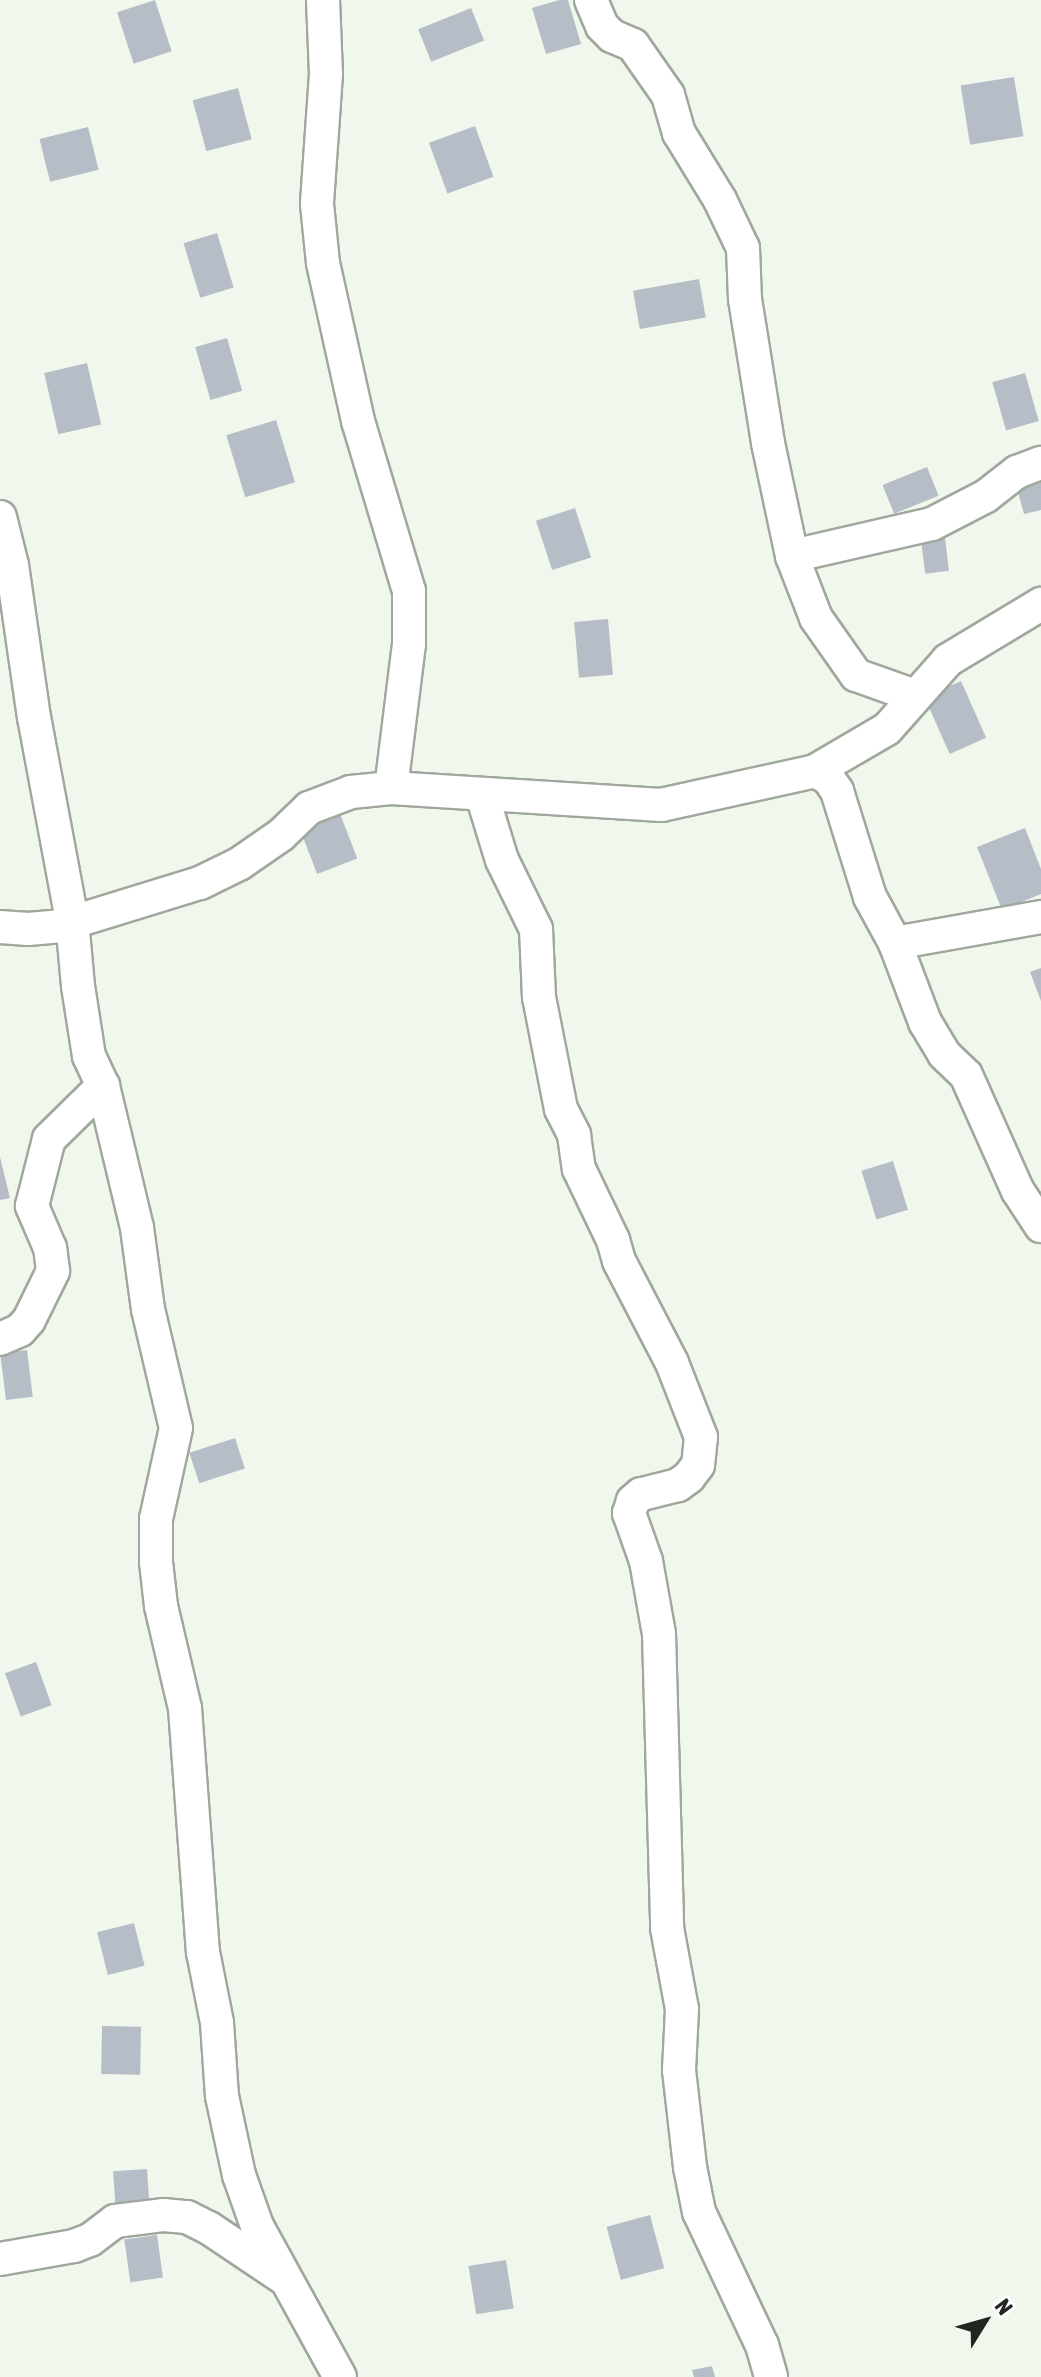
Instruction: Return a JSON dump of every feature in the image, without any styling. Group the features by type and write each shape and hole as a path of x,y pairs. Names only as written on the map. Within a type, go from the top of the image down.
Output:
{"street":[{"path":"323,0 326,74 317,204 323,263 358,421 409,591 409,644 391,788"},
{"path":"591,0 602,26 612,36 633,45 668,95 679,133 720,200 743,248 755,371 792,556 816,618 856,675 915,696"},
{"path":"792,556 932,524 976,502 1017,472 1041,463"},
{"path":"0,517 12,565 34,717 72,920 89,1056 103,1086 137,1228 148,1309 176,1428 156,1519 156,1562 161,1606 185,1708 203,1952 217,2023 222,2096 244,2188 257,2226 340,2377"},
{"path":"0,927 28,929 60,926 72,920 158,899 200,883 239,864 281,835 309,808 351,792 391,788 661,805 815,771 887,729 948,660 1041,604"},
{"path":"815,771 828,778 837,791 870,897 895,943 925,1022 944,1054 966,1075 1018,1191 1041,1226"},
{"path":"482,795 502,860 536,929 541,1012 561,1109 574,1135 579,1169 613,1240 619,1261 672,1363 701,1437 698,1465 689,1477 678,1485 641,1494 633,1501 629,1513 646,1561 659,1634 667,1928 682,2009 679,2070 690,2167 699,2212 762,2345 771,2377"},
{"path":"895,943 1041,917"},
{"path":"0,1339 20,1330 29,1320 53,1271 50,1248 32,1206 49,1139 103,1086"},
{"path":"0,2259 74,2246 90,2240 115,2221 163,2215 187,2217 209,2228 285,2279"}],"building":[{"path":"155,0 172,51 134,64 117,12"},
{"path":"568,0 581,44 546,54 532,8"},
{"path":"471,8 484,40 431,62 418,29"},
{"path":"1014,77 1023,136 970,145 961,85"},
{"path":"238,88 252,139 206,151 193,100"},
{"path":"475,126 493,177 447,194 429,143"},
{"path":"88,127 99,170 50,182 39,139"},
{"path":"217,233 234,288 200,298 184,243"},
{"path":"699,279 706,317 640,329 633,291"},
{"path":"227,338 242,391 210,400 195,347"},
{"path":"87,363 101,424 58,434 44,373"},
{"path":"1025,373 1039,421 1006,430 992,382"},
{"path":"276,420 295,482 245,497 226,435"},
{"path":"927,467 939,496 894,514 882,485"},
{"path":"1041,475 1041,510 1024,514 1015,481"},
{"path":"575,508 591,557 552,570 536,521"},
{"path":"945,538 949,571 925,574 921,541"},
{"path":"608,619 613,675 579,678 574,622"},
{"path":"961,681 986,738 950,754 924,697"},
{"path":"339,811 357,859 317,874 299,826"},
{"path":"1025,828 1041,869 1041,894 1002,910 977,847"},
{"path":"1041,968 1041,1001 1030,972"},
{"path":"0,1157 10,1198 0,1200"},
{"path":"893,1161 908,1210 876,1219 861,1171"},
{"path":"27,1350 33,1397 6,1400 0,1353"},
{"path":"235,1438 245,1468 199,1483 189,1453"},
{"path":"36,1662 52,1705 21,1717 5,1673"},
{"path":"134,1923 145,1966 108,1975 97,1932"},
{"path":"102,2026 141,2027 140,2075 101,2074"},
{"path":"147,2169 150,2208 116,2210 113,2171"},
{"path":"650,2215 664,2268 621,2280 607,2227"},
{"path":"157,2235 163,2278 130,2282 124,2240"},
{"path":"506,2260 514,2308 476,2314 468,2266"},
{"path":"712,2366 715,2377 694,2377 692,2370"}]}
